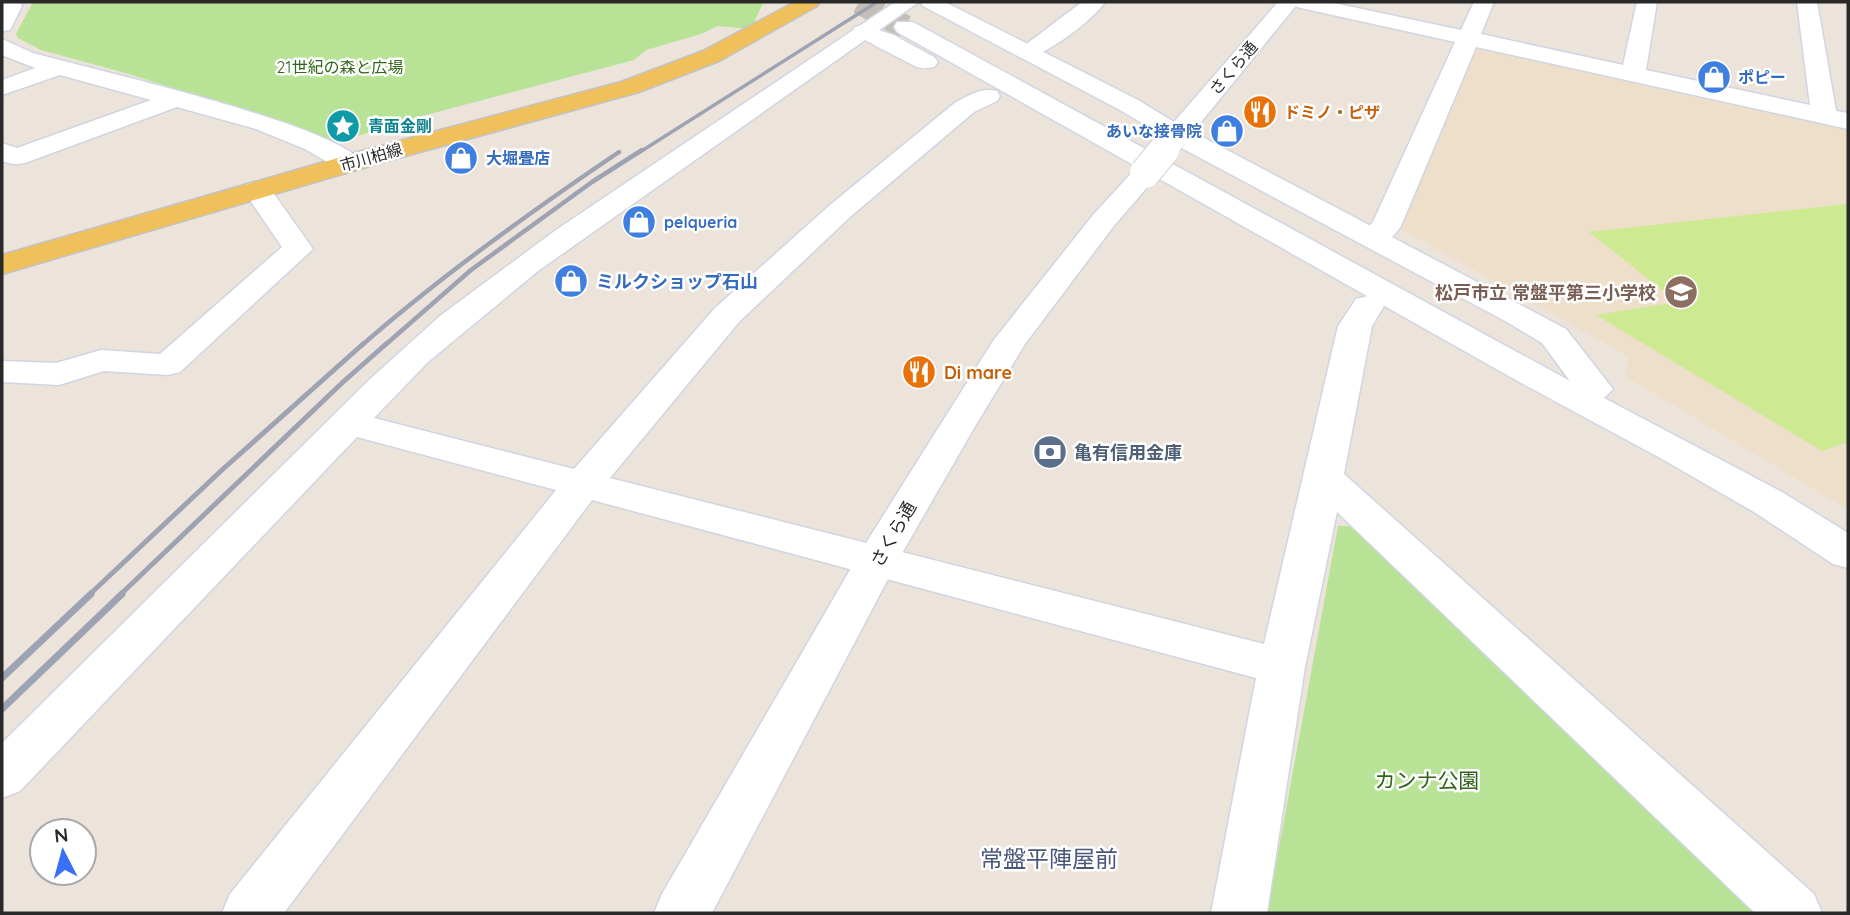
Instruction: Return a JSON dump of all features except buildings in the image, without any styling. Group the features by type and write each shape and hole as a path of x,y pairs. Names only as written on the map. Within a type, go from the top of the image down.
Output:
{"main road":[{"name":"市川柏線","path":"2,265 349,163 630,87 676,71 745,39 810,2"}],"street":[{"path":"2,25 12,6 11,2"},
{"path":"1027,52 1042,44 1095,2"},
{"name":"さくら通","path":"682,913 876,562 1010,341 1103,221 1289,2"},
{"path":"1301,2 1848,121"},
{"path":"1373,238 1386,226 1484,2"},
{"path":"1633,75 1647,2"},
{"path":"1807,2 1824,116"},
{"path":"917,12 1349,249 1595,388 1676,450"},
{"path":"917,12 1526,372 1676,450 1768,502 1848,553"},
{"path":"2,776 349,424 379,390 488,294 569,234 863,33 917,12 1027,52 1129,105 1176,135 1554,336 1595,388"},
{"path":"863,33 886,40 1074,145 1143,176 1522,394 1676,450"},
{"path":"2,46 25,58 265,124 314,143 349,163"},
{"path":"2,88 60,67"},
{"path":"250,913 583,484 727,316 850,202 965,107 988,96"},
{"path":"2,151 16,157 177,99"},
{"path":"2,372 59,374 101,360 168,365 298,249 257,190"},
{"path":"1240,913 1282,667 1355,326 1368,306"},
{"path":"349,424 1282,667"},
{"path":"1324,477 1794,913"}],"shaded area":[{"name":"松戸市立 常盤平第三小学校","path":"1489,48 1848,127 1848,510 1626,377 1628,356 1399,228 1470,50"}],"green space":[{"name":"21世紀の森と広場","path":"33,2 768,2 762,5 751,29 718,26 701,34 646,50 634,60 411,119 339,142 129,74 41,50 18,38 16,34"},
{"path":"1848,204 1848,442 1822,451 1596,315 1677,302 1589,232"},
{"name":"カンナ公園","path":"1338,526 1348,526 1364,534 1758,913 1267,913"}],"tunnel":[{"path":"859,2 905,27"}],"railway":[{"path":"640,152 877,2"},
{"path":"384,346 471,270 592,182 642,150"},
{"path":"361,346 487,245 619,152"},
{"path":"89,595 223,469 363,344"},
{"path":"120,595 386,344"},
{"path":"2,678 91,594"},
{"path":"2,709 122,594"}],"place":[{"name":"ポピー","path":"1714,77"},
{"name":"ドミノ・ピザ","path":"1260,112"},
{"name":"青面金剛","path":"343,126"},
{"name":"あいな接骨院","path":"1227,131"},
{"name":"大堀畳店","path":"461,158"},
{"name":"pelqueria","path":"639,222"},
{"name":"ミルクショップ石山","path":"571,281"},
{"name":"松戸市立 常盤平第三小学校","path":"1681,292"},
{"name":"Di mare","path":"919,372"},
{"name":"亀有信用金庫","path":"1050,452"}],"district":[{"name":"常盤平陣屋前","path":"1049,858"}]}
